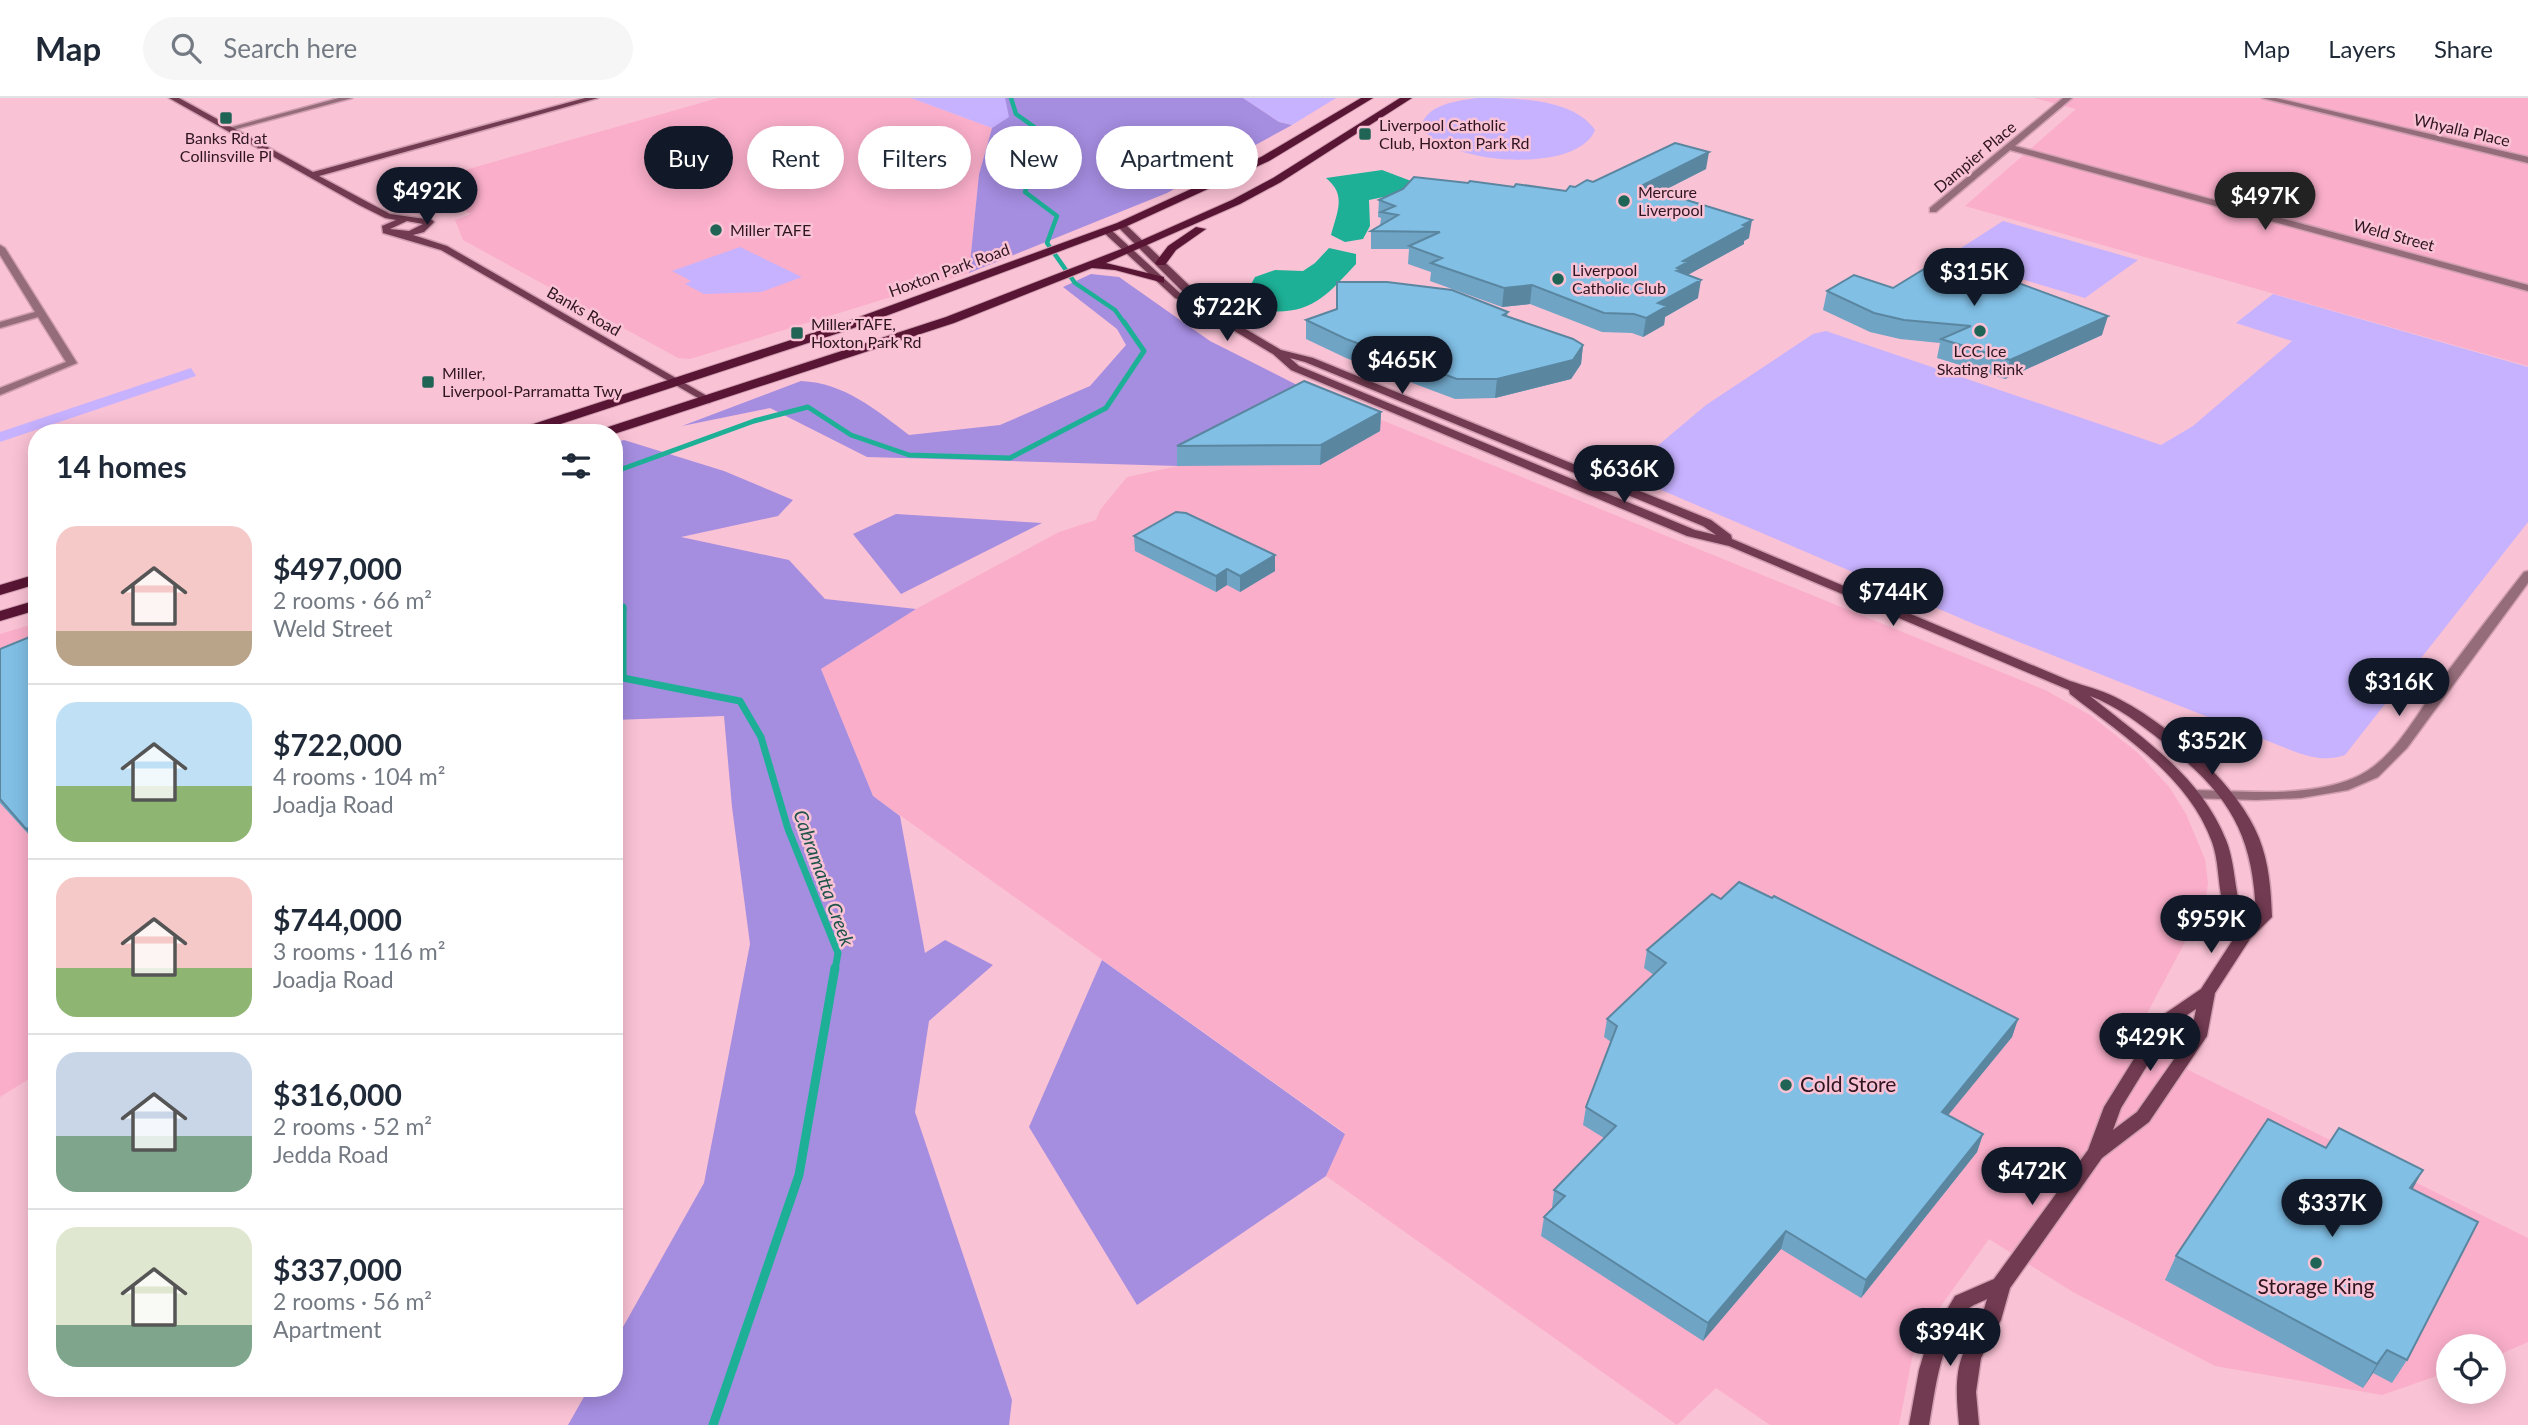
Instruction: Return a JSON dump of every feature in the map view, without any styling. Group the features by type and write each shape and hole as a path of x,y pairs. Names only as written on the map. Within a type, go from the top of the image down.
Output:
{"main road":[{"path":"173,98 388,216 424,219 429,222 426,227 401,234"},
{"path":"312,175 594,98"},
{"name":"Hoxton Park Road","path":"548,424 844,327 1121,225 1265,159 1368,98"},
{"path":"623,427 950,320 1093,265 1236,202 1407,98"},
{"path":"1161,263 1165,255 1180,241 1240,207 1276,180"},
{"path":"375,209 388,224 407,218"},
{"name":"Banks Road","path":"388,224 386,231 444,248 709,400"},
{"path":"1121,225 1191,292 1196,304"},
{"name":"Banks Road","path":"426,227 444,248"},
{"path":"1106,230 1178,296 1277,352 1294,368 1691,533 1733,543 2065,684 2111,700 2149,724 2194,759 2230,795 2250,833 2260,867 2264,916 2244,935 2207,993 2199,1036 2143,1117 2095,1153"},
{"path":"1093,265 1116,267 1160,280"},
{"path":"0,590 28,582"},
{"path":"0,616 28,608"},
{"path":"2065,684 2136,737 2194,795 2219,841 2225,860 2231,906 2244,935"},
{"path":"1969,1425 1966,1392 1971,1357 1992,1320 2001,1285 2095,1153 2113,1107 2166,1021 2207,993"},
{"path":"1919,1425 1928,1370 1937,1343 1962,1302 2001,1285"}],"street":[{"path":"229,129 348,98"},
{"name":"Dampier Place","path":"1933,210 2067,98"},
{"name":"Whyalla Place","path":"2266,98 2528,160"},
{"name":"Weld Street","path":"2009,148 2528,288"},
{"path":"0,248 5,261 72,363 0,392"},
{"path":"0,325 41,313"},
{"path":"2194,795 2271,794 2339,788 2357,782 2381,768 2397,752 2423,712 2528,575"}],"shaded area":[{"name":"Miller TAFE","path":"718,98 911,98 987,126 969,273 690,359 678,358 463,240 455,220 471,214 451,204 406,210 377,195"},
{"path":"911,98 1005,98 1010,117 995,126 987,126"},
{"path":"1005,98 1243,98 1279,122 1292,125 1258,143 1258,126 1096,126 1096,189 1174,189 969,273 979,174 985,153 985,189 1082,189 1082,126 995,126 1009,117"},
{"path":"1243,98 1336,98 1292,125 1279,122"},
{"path":"1477,98 1508,98 1558,106 1573,111 1595,130 1584,144 1564,154 1538,159 1510,159 1481,156 1455,149 1434,139 1421,126 1436,108"},
{"path":"2034,98 2528,98 2528,366 1965,206 2076,109"},
{"path":"1382,170 1419,184 1393,195 1369,200 1370,226 1363,239 1345,242 1331,235 1339,204 1336,191 1326,178"},
{"path":"2003,221 2138,260 2085,298 1947,257"},
{"path":"740,247 802,277 761,292 704,294 685,284 691,281 672,271"},
{"path":"1329,248 1356,254 1356,264 1337,285 1308,306 1296,310 1267,311 1249,288 1255,277 1275,270 1303,271"},
{"path":"1091,274 1119,277 1210,341 1303,388 1178,466 867,457 770,408 682,426 801,381 846,392 872,407 909,435 1000,425 1090,386 1126,345 1117,329 1063,287"},
{"path":"2273,294 2528,367 2528,522 2345,755 2329,758 2298,753 1974,624 1624,474 1706,405 1813,334 1826,331 2161,445 2193,426 2292,341 2236,323"},
{"path":"191,368 196,376 53,424 28,424 28,433 0,442 0,432"},
{"path":"1303,388 2045,690 2090,715 2138,753 2170,788 2186,814 2205,859 2208,883 2205,904 2132,1042 2528,1238 2528,1342 2506,1352 2506,1334 2436,1334 2436,1376 2382,1395 2215,1366 2073,1292 1989,1239 1928,1324 1912,1358 1899,1425 1770,1425 1716,1388 1677,1425 1326,1176 1345,1133 873,796 821,669 916,609 1059,532 1096,520 1100,510 1127,477 1178,466"},
{"path":"623,440 724,471 793,500 778,516 681,537 789,560 825,599 916,609 821,669 873,796 900,816 925,953 945,940 993,965 929,1021 915,1112 1012,1400 1009,1425 568,1425 584,1397 623,1397 623,1327 704,1183 750,944 732,807 724,716 623,720"},
{"path":"896,514 1042,523 901,594 853,534"},
{"path":"28,626 28,1080 0,1097 0,634"},
{"path":"1102,960 1345,1134 1326,1176 1137,1305 1029,1127"}],"building":[{"path":"1675,143 1709,152 1641,186 1752,220 1743,225 1747,226 1683,261 1688,262 1677,268 1681,270 1677,271 1701,280 1658,303 1667,306 1646,318 1634,314 1604,313 1532,285 1504,288 1431,263 1442,258 1409,246 1440,232 1371,231 1398,215 1381,212 1395,206 1379,200 1403,189 1414,177 1514,187 1516,184 1566,191 1570,186 1575,187 1587,180 1593,182"},
{"name":"LCC Ice Skating Rink","path":"1946,265 1994,274 2108,316 2010,360 1941,339 1971,326 1904,320 1874,313 1827,291 1854,275 1893,288 1929,266"},
{"path":"1337,282 1387,282 1452,290 1508,312 1503,315 1573,339 1583,345 1573,360 1497,379 1457,379 1346,339 1306,320 1337,309"},
{"path":"1304,381 1381,412 1321,445 1177,446"},
{"path":"1176,512 1186,513 1275,555 1240,576 1227,569 1216,576 1134,536"},
{"path":"28,638 26,829 0,799 0,649"},
{"name":"Cold Store","path":"1739,882 1772,898 1774,896 2018,1019 1942,1112 1983,1134 1866,1280 1786,1231 1708,1323 1544,1217 1565,1196 1554,1190 1616,1126 1586,1107 1617,1026 1607,1019 1666,963 1647,950 1712,894 1721,899"},
{"name":"Storage King","path":"2268,1119 2326,1148 2339,1128 2423,1170 2410,1188 2478,1222 2407,1360 2387,1350 2377,1364 2176,1256"}],"waterway":[{"name":"Cabramatta Creek","path":"1011,98 1016,114 1047,136 1025,192 1057,216 1047,243 1075,283 1115,310 1125,324"},
{"name":"Cabramatta Creek","path":"623,469 754,421 808,407 851,435 909,455 1010,458 1106,408 1144,351 1124,322"},
{"name":"Cabramatta Creek","path":"623,608 623,678 740,701 761,737 788,829 838,953 835,970"},
{"name":"Cabramatta Creek","path":"713,1425 799,1175 835,968"}],"place":[{"name":"Banks Rd at Collinsville Pl","path":"226,118"},
{"name":"Liverpool Catholic Club, Hoxton Park Rd","path":"1365,134"},
{"name":"Mercure Liverpool","path":"1624,201"},
{"name":"Miller TAFE","path":"716,230"},
{"name":"Liverpool Catholic Club","path":"1558,279"},
{"name":"LCC Ice Skating Rink","path":"1980,331"},
{"name":"Miller TAFE, Hoxton Park Rd","path":"797,333"},
{"name":"Miller, Liverpool-Parramatta Twy","path":"428,382"},
{"name":"Cold Store","path":"1786,1085"},
{"name":"Storage King","path":"2316,1263"}]}
